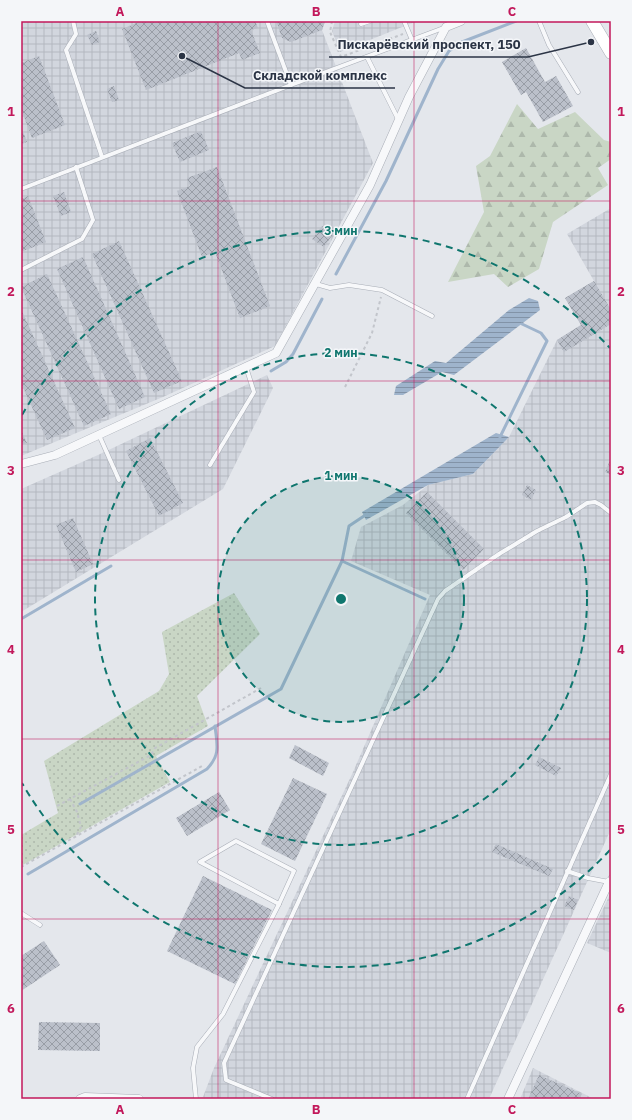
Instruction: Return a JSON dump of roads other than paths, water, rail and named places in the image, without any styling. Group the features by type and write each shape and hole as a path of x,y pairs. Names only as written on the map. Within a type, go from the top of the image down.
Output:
{"main road":[{"path":"592,21 611,54"}],"street":[{"path":"21,464 55,454 276,353 316,284 370,185 409,97 446,27 461,21"},
{"path":"508,1099 610,881"},
{"path":"80,1099 85,1097 139,1099"}],"lane":[{"path":"73,21 76,34 66,50 102,157"},
{"path":"267,21 291,85"},
{"path":"361,24 370,21"},
{"path":"404,21 412,40"},
{"path":"539,21 549,45 578,92"},
{"path":"21,189 446,27"},
{"path":"367,57 398,121"},
{"path":"21,270 82,239 93,220 76,167"},
{"path":"316,284 330,288 349,285 382,290 432,316"},
{"path":"210,465 254,392 246,367"},
{"path":"99,434 120,480"},
{"path":"272,1099 226,1080 224,1063 438,598 445,591 499,554 566,517 587,503 595,502 602,505 611,513"},
{"path":"467,1099 611,774"},
{"path":"196,1099 193,1068 197,1047 223,1014 278,904 294,871 236,841 200,862 278,904"},
{"path":"567,871 588,878 610,881"},
{"path":"21,914 40,924"}],"water":[{"path":"529,298 538,301 540,310 454,375 442,372 403,395 394,395 396,386 435,361 446,363 509,310"},
{"path":"496,433 509,437 473,474 428,485 366,520 362,512"}],"waterway":[{"path":"336,274 386,181 438,69 449,51 462,42 516,21"},
{"path":"271,371 286,362 293,354 322,299"},
{"path":"500,437 547,341 541,333 522,324"},
{"path":"342,561 349,526 367,514"},
{"path":"80,804 281,689 342,561 425,599"},
{"path":"21,619 111,566"},
{"path":"28,874 207,769 214,759 217,749 215,726"}],"place":[{"name":"Пискарёвский проспект, 150","path":"591,42"},
{"name":"Складской комплекс","path":"182,56"}]}
